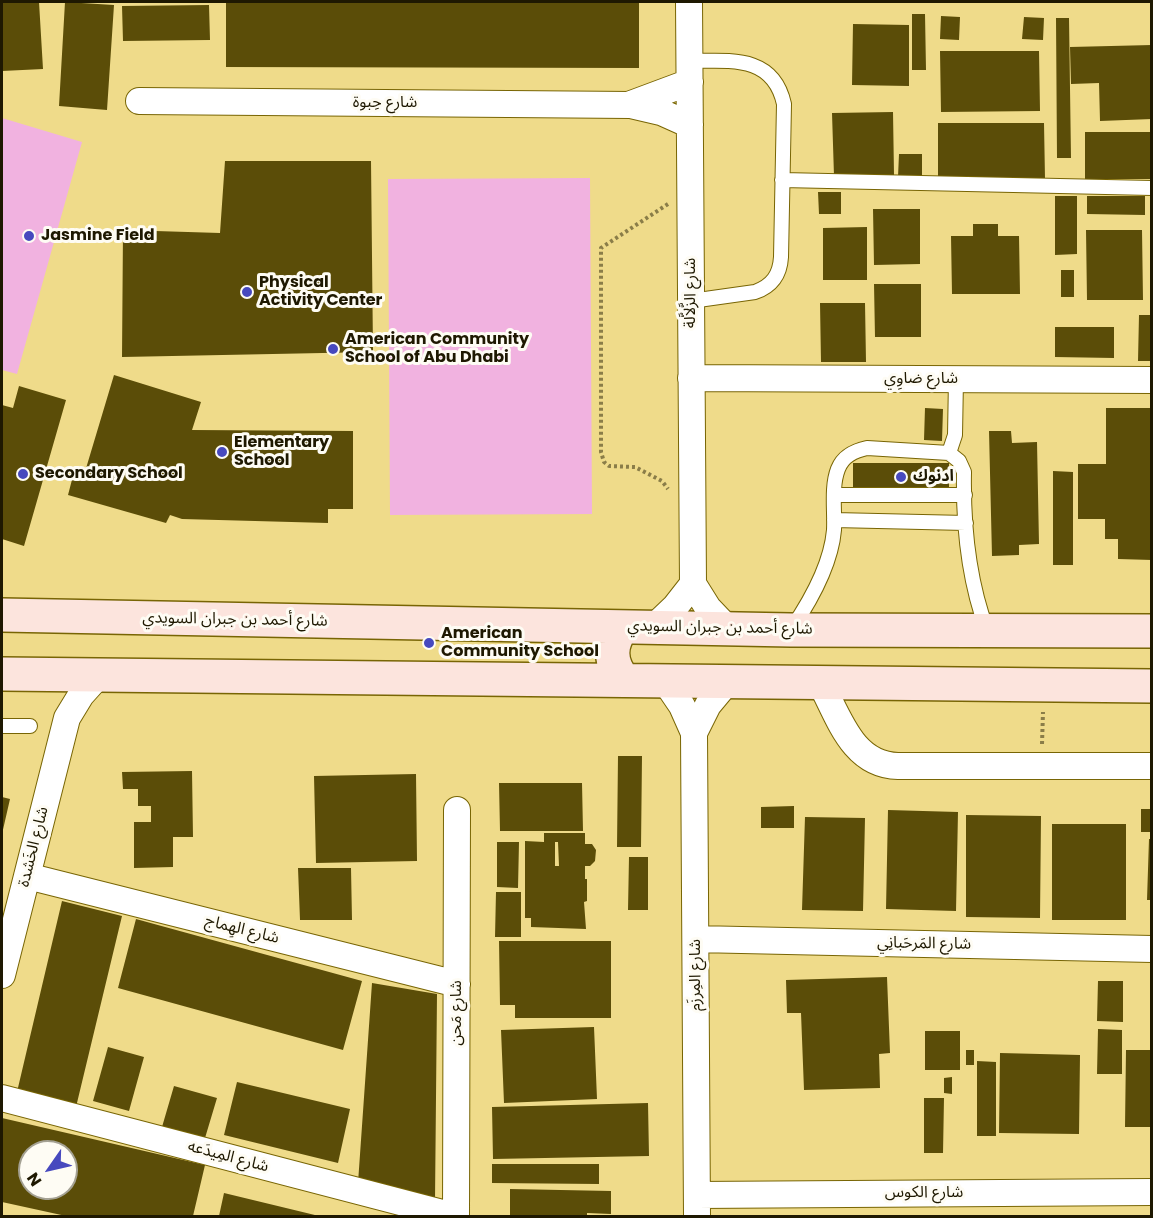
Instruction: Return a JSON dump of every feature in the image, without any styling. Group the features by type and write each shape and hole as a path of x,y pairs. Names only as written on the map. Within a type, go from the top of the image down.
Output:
{"street":[{"name":"شارع الزَّلاَّلة","path":"689,2 693,584"},
{"name":"شارع حِبوة","path":"631,105 690,72"},
{"name":"شارع حِبوة","path":"139,101 631,105 661,112 690,125"},
{"name":"شارع ضاوِي","path":"691,378 1152,380"},
{"path":"624,680 617,673 612,654 617,634 639,627 675,607 693,584 708,608 728,629"},
{"name":"شارع أحمد بن جبران السويدي","path":"2,615 791,630 1152,631"},
{"path":"2,674 1152,686"},
{"path":"45,674 58,695 67,718"},
{"name":"شارع الخَشدة","path":"2,975 67,718 81,695 99,675"},
{"name":"شارع المِرزَم","path":"665,681 682,706 694,733 697,1206"},
{"name":"شارع المِرزَم","path":"694,733 708,705 728,681"},
{"path":"820,682 854,746 879,764 898,766 1152,766"},
{"name":"شارع مَحن","path":"455,1216 457,810"},
{"name":"شارع الهِماج","path":"27,876 457,984"},
{"name":"شارع المَرحَبانِي","path":"696,939 1152,949"},
{"name":"شارع المِيدَعه","path":"2,1098 455,1216"},
{"name":"شارع الكوس","path":"697,1206 1152,1192"}],"lane":[{"path":"690,72 737,61 749,63 772,78 782,95 784,104 781,266 772,283 755,292 691,301"},
{"path":"783,180 1152,188"},
{"path":"948,453 955,435 956,379"},
{"path":"791,630 812,596 821,576 834,533 837,471 845,458 867,448 948,453 959,460 963,466 969,569 987,630"},
{"path":"835,495 965,495"},
{"path":"834,520 966,523"},
{"path":"2,726 30,726"}],"path":[{"path":"669,491 662,481 635,466 609,466 604,462 601,453 601,248 672,201 691,201"},
{"path":"1042,708 1042,765"}],"shaded area":[{"name":"Jasmine Field","path":"2,118 82,142 17,374 2,370"},
{"path":"590,178 592,514 390,515 388,179"}],"building":[{"path":"2,2 39,2 43,69 2,71"},
{"path":"65,2 114,5 107,110 59,106"},
{"path":"226,2 639,2 639,68 226,67"},
{"path":"209,5 210,40 123,41 122,6"},
{"path":"912,14 925,14 926,70 912,70"},
{"path":"941,16 960,17 959,40 940,39"},
{"path":"1024,17 1044,18 1043,40 1022,39"},
{"path":"1056,18 1069,18 1071,158 1057,158"},
{"path":"853,24 909,25 909,86 852,85"},
{"path":"1152,45 1152,119 1100,121 1099,83 1071,84 1070,47"},
{"path":"940,51 1039,51 1040,111 941,112"},
{"path":"893,112 894,175 834,176 832,113"},
{"path":"938,123 1044,123 1045,179 938,179"},
{"path":"1085,132 1152,132 1152,179 1085,179"},
{"path":"899,154 922,154 922,177 898,177"},
{"name":"Physical Activity Center","path":"225,161 371,161 373,352 122,357 123,230 220,233"},
{"path":"818,192 841,192 841,214 819,214"},
{"path":"1055,196 1077,196 1077,254 1055,255"},
{"path":"1087,196 1145,196 1145,215 1087,214"},
{"path":"873,209 920,209 920,264 874,265"},
{"path":"973,224 998,224 998,236 1019,236 1020,294 952,294 951,236 973,236"},
{"path":"867,227 867,280 823,280 823,228"},
{"path":"1086,230 1142,230 1143,300 1087,300"},
{"path":"1061,270 1074,270 1074,297 1061,297"},
{"path":"874,284 921,284 921,337 875,337"},
{"path":"820,303 865,303 866,362 821,362"},
{"path":"1139,315 1152,315 1152,361 1138,361"},
{"path":"1055,327 1114,327 1114,358 1055,357"},
{"name":"Elementary School","path":"114,375 201,402 192,430 353,431 353,509 328,509 328,523 182,519 170,515 166,523 68,495 74,472 84,475"},
{"name":"Secondary School","path":"19,386 66,400 24,546 2,539 2,405 13,408"},
{"path":"925,408 943,409 942,441 924,440"},
{"path":"1106,408 1152,408 1152,560 1118,559 1118,539 1105,539 1105,519 1078,519 1078,464 1106,464"},
{"path":"989,431 1011,431 1012,443 1037,442 1039,544 1019,545 1019,555 992,556"},
{"name":"ادنوك","path":"853,463 949,463 949,491 853,490"},
{"path":"1053,471 1073,472 1073,565 1053,565"},
{"path":"618,756 642,756 641,847 617,847"},
{"path":"192,771 193,837 173,837 173,867 134,868 134,822 151,822 151,806 138,806 138,789 123,789 122,772"},
{"path":"416,774 417,861 316,863 314,776"},
{"path":"499,783 582,783 583,831 500,831"},
{"path":"2,797 10,799 2,834"},
{"path":"794,806 794,828 761,828 761,807"},
{"path":"1141,809 1152,809 1152,832 1141,832"},
{"path":"888,810 958,812 956,911 886,909"},
{"path":"966,815 1041,816 1040,918 966,917"},
{"path":"805,817 865,818 863,911 802,910"},
{"path":"1052,824 1126,824 1126,920 1052,920"},
{"path":"544,833 585,833 585,844 592,844 596,850 595,861 590,866 585,866 586,929 531,927 531,918 525,918 525,841 544,842","holes":["555,842 558,842 559,866 555,866"]},
{"path":"1149,839 1152,839 1152,900 1147,900"},
{"path":"497,842 519,842 518,888 497,887"},
{"path":"629,857 648,857 648,910 628,910"},
{"path":"298,868 351,868 352,920 300,920"},
{"path":"496,892 521,892 521,937 495,937"},
{"path":"62,901 122,916 76,1107 17,1092"},
{"path":"136,919 362,981 343,1050 118,988"},
{"path":"499,941 611,941 611,1018 515,1018 515,1005 500,1005"},
{"path":"887,977 890,1053 879,1054 880,1088 804,1090 801,1013 787,1013 786,980"},
{"path":"1098,981 1123,981 1123,1022 1097,1021"},
{"path":"372,983 437,994 435,1200 358,1183"},
{"path":"594,1027 597,1099 504,1103 501,1030"},
{"path":"1098,1029 1122,1030 1122,1074 1097,1074"},
{"path":"925,1031 960,1031 960,1070 925,1070"},
{"path":"108,1047 144,1057 129,1111 93,1101"},
{"path":"966,1050 974,1050 974,1065 966,1065"},
{"path":"1126,1050 1152,1050 1152,1127 1125,1127"},
{"path":"1000,1053 1080,1055 1079,1134 999,1133"},
{"path":"977,1061 996,1062 996,1136 977,1136"},
{"path":"952,1077 952,1094 944,1093 944,1078"},
{"path":"237,1082 350,1109 338,1163 224,1135"},
{"path":"174,1086 217,1098 205,1138 162,1127"},
{"path":"924,1098 944,1098 943,1153 924,1153"},
{"path":"648,1103 649,1156 493,1159 492,1107"},
{"path":"2,1118 205,1165 193,1216 66,1216 2,1202"},
{"path":"492,1164 599,1164 599,1184 492,1183"},
{"path":"510,1189 611,1191 611,1214 510,1216"},
{"path":"224,1193 319,1216 219,1216"}],"place":[{"name":"Jasmine Field","path":"29,236"},
{"name":"Physical Activity Center","path":"247,292"},
{"name":"American Community School of Abu Dhabi","path":"333,349"},
{"name":"Elementary School","path":"222,452"},
{"name":"Secondary School","path":"23,474"},
{"name":"ادنوك","path":"901,477"},
{"name":"American Community School","path":"429,643"}]}
